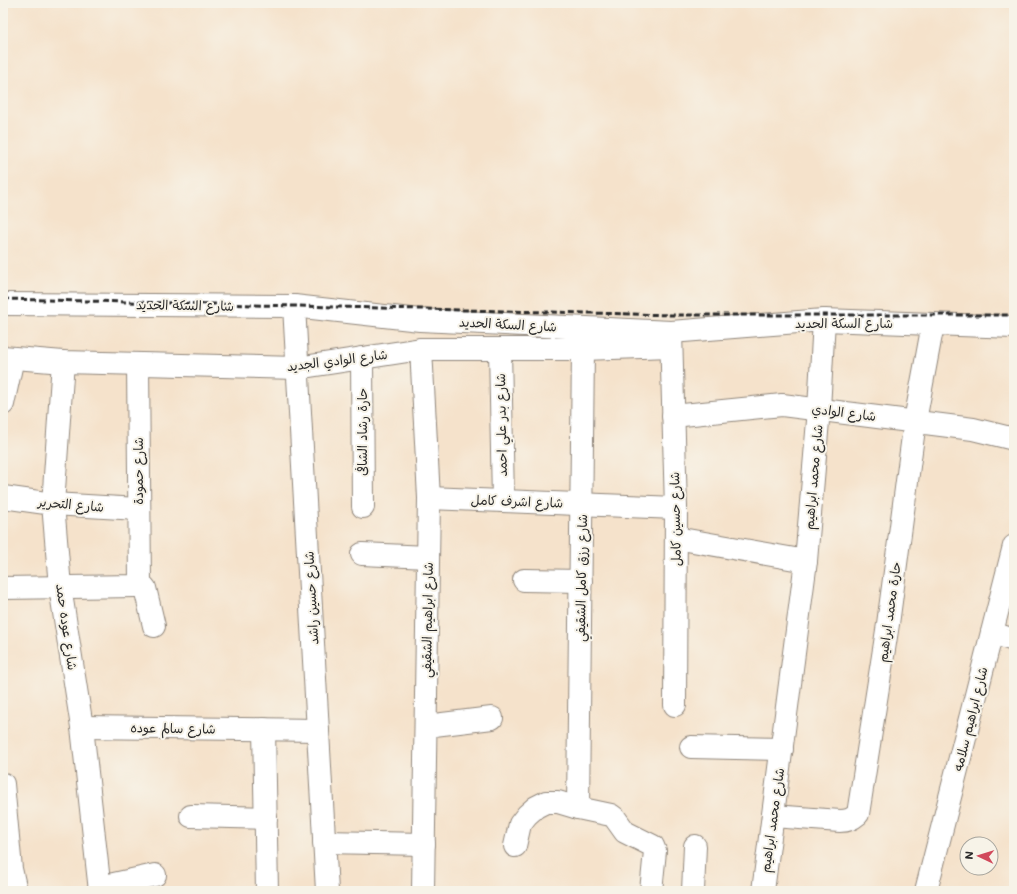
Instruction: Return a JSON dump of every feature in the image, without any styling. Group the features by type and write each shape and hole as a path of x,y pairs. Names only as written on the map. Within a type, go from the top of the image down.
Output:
{"street":[{"name":"شارع السكة الحديد","path":"3,304 294,306 420,320 671,339 824,320 1014,328"},
{"name":"شارع حسين راشد","path":"294,306 327,891"},
{"name":"شارع محمد ابراهيم","path":"763,891 806,561 819,408 824,320"},
{"name":"حارة محمد ابراهيم","path":"773,816 847,821 858,814 888,624 915,421 933,324"},
{"name":"شارع الوادي الجديد","path":"8,357 63,362 297,368 421,349 583,349 671,339"},
{"name":"شارع حسين كامل","path":"671,339 676,508 675,705"},
{"name":"شارع ابراهيم الشقيفي","path":"421,349 429,498 423,891"},
{"name":"شارع بدر علي احمد","path":"500,349 502,501"},
{"name":"شارع رزق كامل الشقيفي","path":"578,808 583,349"},
{"path":"3,404 8,357"},
{"name":"حارة رشاد الشافى","path":"362,358 363,507"},
{"name":"شارع عوده حمد","path":"63,362 53,504 60,587 82,727 100,889"},
{"name":"شارع حمودة","path":"138,364 138,509 140,581"},
{"name":"شارع الوادي","path":"673,416 782,404 973,429 1014,439"},
{"name":"شارع التحرير","path":"3,497 53,504 138,509"},
{"name":"شارع اشرف كامل","path":"429,498 676,508"},
{"path":"676,538 806,561"},
{"name":"شارع ابراهيم سلامه","path":"926,891 1014,546"},
{"path":"362,554 428,557"},
{"path":"524,580 581,581"},
{"path":"3,588 136,586 140,581 145,588 154,626"},
{"path":"992,633 1014,640"},
{"path":"426,726 492,718"},
{"name":"شارع سالم عوده","path":"82,727 318,730"},
{"path":"264,729 267,891"},
{"name":"شارع محمد ابراهيم","path":"691,747 782,749"},
{"path":"3,784 7,868 16,891"},
{"path":"515,846 520,824 536,807 546,802 558,802 613,816 625,832 653,846 655,851 652,891"},
{"path":"191,816 266,818"},
{"path":"324,842 424,844"},
{"path":"693,891 695,846"},
{"path":"100,889 155,875"}],"railway":[{"path":"3,299 673,315 1014,315"}]}
